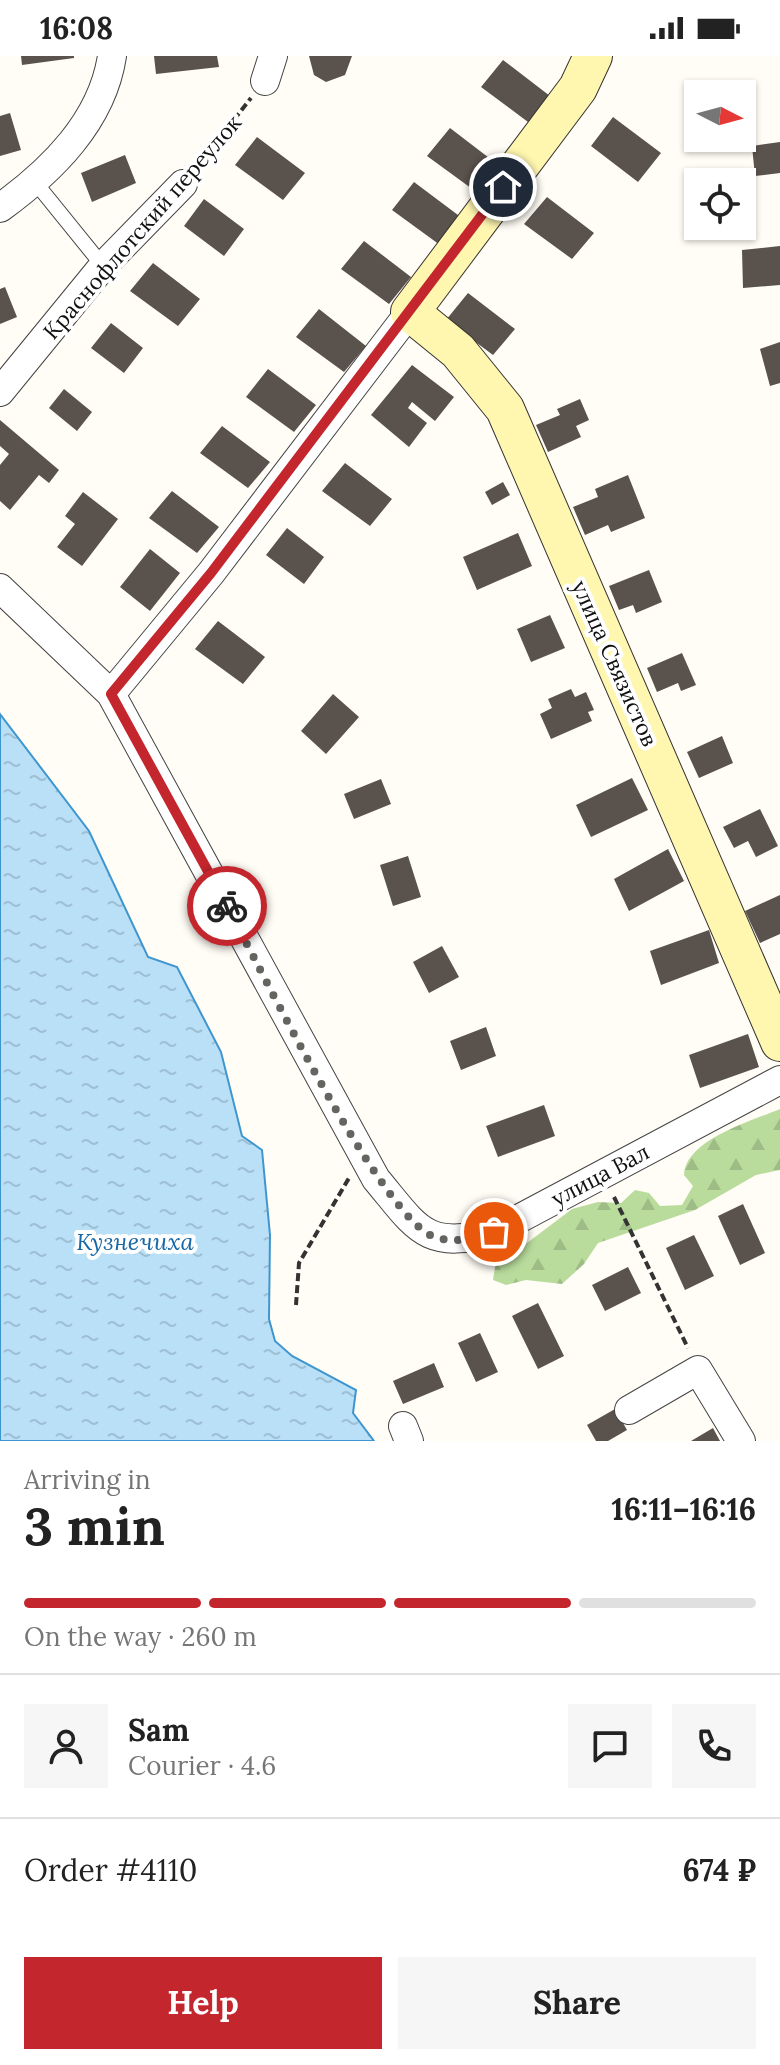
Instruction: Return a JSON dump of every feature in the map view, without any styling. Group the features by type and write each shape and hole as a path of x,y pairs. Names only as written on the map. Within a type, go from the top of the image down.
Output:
{"street":[{"path":"0,208 35,182 78,136 101,96 112,56"},
{"path":"111,694 211,573 410,312 578,88 593,56"},
{"name":"Краснофлотский переулок","path":"0,392 103,266 183,184"},
{"name":"улица Связистов","path":"410,312 458,351 505,409 780,1042"},
{"path":"0,588 111,694 363,1155"},
{"name":"улица Вал","path":"363,1155 376,1179 415,1226 434,1237 460,1241 483,1235 780,1080"},
{"path":"629,1410 698,1370 741,1441"}],"lane":[{"path":"35,182 103,266"}],"path":[{"name":"Краснофлотский переулок","path":"183,184 269,68"},
{"path":"296,1305 299,1263 363,1155"},
{"path":"602,1174 698,1370"}],"green space":[{"path":"780,1109 780,1170 756,1175 695,1210 598,1243 584,1264 562,1284 526,1280 506,1285 493,1280 495,1267 506,1254 527,1243 572,1209 598,1202 621,1203 635,1190 649,1193 660,1206 682,1205 693,1186 684,1175 687,1163 695,1152 722,1133"}],"water":[{"name":"Кузнечиха","path":"0,714 89,831 148,957 177,967 221,1052 242,1136 262,1150 270,1235 269,1319 275,1341 292,1356 356,1390 353,1413 374,1441 0,1441"}],"building":[{"path":"21,56 74,56 74,58 22,65"},
{"path":"154,56 217,56 219,67 156,74"},
{"path":"309,56 352,56 345,75 326,82 314,75"},
{"path":"503,60 550,96 528,122 481,87"},
{"path":"10,113 21,150 0,156 0,116"},
{"path":"613,117 661,153 638,182 591,146"},
{"path":"450,128 497,164 475,191 427,156"},
{"path":"257,137 305,173 283,200 235,165"},
{"path":"780,142 780,173 756,176 753,152 756,152 756,145"},
{"path":"125,155 136,183 92,202 81,173"},
{"path":"414,182 462,218 440,245 392,210"},
{"path":"547,197 594,233 572,259 524,224"},
{"path":"204,199 244,229 224,256 184,226"},
{"path":"364,241 411,277 389,304 341,269"},
{"path":"780,246 780,285 743,288 742,250"},
{"path":"153,263 200,299 178,326 130,291"},
{"path":"5,287 17,317 0,324 0,289"},
{"path":"468,293 515,329 493,355 446,320"},
{"path":"319,309 366,346 344,372 296,337"},
{"path":"111,323 143,348 124,373 91,348"},
{"path":"780,342 780,383 770,386 760,349"},
{"path":"412,365 454,397 435,421 412,402 408,408 427,423 409,447 371,415"},
{"path":"268,369 316,405 294,432 246,397"},
{"path":"64,389 92,412 77,431 49,408"},
{"path":"580,399 589,420 576,426 581,437 548,452 536,425 560,415 557,409"},
{"path":"0,420 59,470 49,483 39,475 10,510 0,501 0,465 9,454 0,446"},
{"path":"222,426 270,462 248,488 200,453"},
{"path":"345,463 392,499 370,526 322,491"},
{"path":"628,475 645,518 611,532 608,525 585,535 573,507 598,497 595,489"},
{"path":"503,482 510,495 492,505 485,492"},
{"path":"172,491 219,527 197,553 149,518"},
{"path":"83,492 118,519 82,566 57,547 75,524 65,516"},
{"path":"287,528 324,557 304,584 266,555"},
{"path":"518,533 532,566 477,590 463,557"},
{"path":"150,549 180,573 150,611 120,587"},
{"path":"649,570 662,602 636,613 633,605 619,610 609,586"},
{"path":"550,615 565,648 531,662 517,629"},
{"path":"218,621 265,657 243,684 195,649"},
{"path":"682,653 696,685 681,691 678,683 657,692 647,668"},
{"path":"571,689 575,697 586,692 594,710 588,712 592,721 551,739 540,714 552,708 548,699"},
{"path":"333,694 359,717 326,754 301,731"},
{"path":"722,736 733,763 699,778 687,752"},
{"path":"632,778 648,810 591,837 576,805"},
{"path":"381,779 391,804 354,819 344,794"},
{"path":"760,809 778,846 756,857 748,841 734,848 723,827"},
{"path":"668,849 684,881 629,911 614,879"},
{"path":"408,856 421,897 393,906 380,865"},
{"path":"780,895 780,934 760,943 745,911"},
{"path":"709,930 719,963 661,985 650,951"},
{"path":"442,946 459,977 429,993 413,962"},
{"path":"486,1027 496,1056 461,1070 450,1041"},
{"path":"748,1034 759,1067 700,1088 689,1055"},
{"path":"544,1105 555,1136 498,1157 486,1126"},
{"path":"743,1204 765,1253 740,1265 718,1216"},
{"path":"694,1235 714,1276 685,1290 666,1248"},
{"path":"628,1267 641,1293 605,1311 592,1285"},
{"path":"538,1303 564,1356 538,1369 512,1316"},
{"path":"480,1333 498,1372 476,1382 458,1343"},
{"path":"434,1363 444,1387 403,1404 393,1381"},
{"path":"615,1409 627,1430 608,1441 596,1441 587,1425"},
{"path":"713,1428 720,1441 691,1441"}],"way so far":[{"path":"227,906 376,1179 415,1226 434,1237 460,1241 494,1232"}],"route":[{"path":"227,906 111,694 211,573 503,187"}]}
